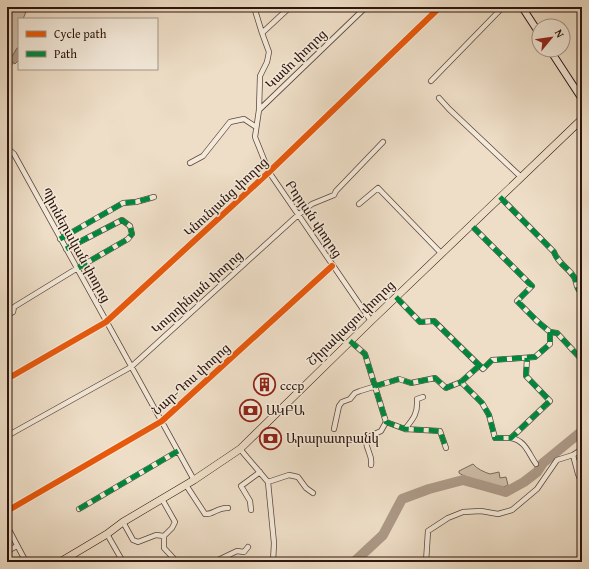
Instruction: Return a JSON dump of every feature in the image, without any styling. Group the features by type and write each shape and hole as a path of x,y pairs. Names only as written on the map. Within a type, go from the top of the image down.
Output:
{"main road":[{"name":"Շիրակացու փողոց","path":"60,562 108,534 123,522 186,485 240,449 350,340 582,119"}],"street":[{"name":"Բորյան փողոց","path":"254,7 269,52 267,62 260,76 259,110 255,137 269,172 371,321"},
{"path":"262,33 290,7"},
{"name":"Կամո փողոց","path":"259,110 366,7"},
{"name":"Կնունյանց փողոց","path":"7,378 106,322 269,172 440,7"},
{"path":"431,81 504,7"},
{"path":"522,7 531,21"},
{"path":"555,58 582,99"},
{"path":"439,98 521,177"},
{"path":"190,163 203,156 230,122 244,120 256,127"},
{"name":"Կուրղինյան փողոց","path":"7,436 131,367 298,215 312,204 334,195 336,191 383,142"},
{"name":"Պիոներական փողոց","path":"7,148 14,154 76,269 194,480"},
{"path":"359,204 378,188 441,253"},
{"path":"60,239 123,202 136,202 154,197"},
{"path":"500,197 554,252 557,260 575,277 576,288 582,294"},
{"path":"7,315 13,312 14,307 128,239 132,234 130,226 122,220 66,249"},
{"path":"471,225 532,286 517,301 550,332 557,333 582,360"},
{"name":"Նար-Դոս փողոց","path":"7,511 162,421 332,266"},
{"path":"396,296 420,322 434,321 483,369 492,360 535,357 550,344 550,332"},
{"path":"350,340 365,354 386,422 381,431 366,438 365,445 372,459 371,465"},
{"path":"511,438 550,401 526,376 527,358"},
{"path":"334,429 339,406 342,402 350,398 355,393 399,379 411,383 435,378 446,388 461,382 479,366"},
{"path":"461,382 482,403 489,415 495,438 517,439 525,445 536,464"},
{"path":"406,429 416,415 418,407 417,399 423,397"},
{"path":"386,422 406,429 440,431 446,448"},
{"path":"240,449 268,482 274,543 273,562"},
{"path":"426,562 428,531 448,518 463,512 481,511 498,514 512,510 537,489 557,460 574,455 582,449"},
{"path":"79,509 178,451"},
{"path":"574,455 582,484"},
{"path":"251,510 250,501 241,486 260,472"},
{"path":"268,482 289,476 300,475 306,488 313,493"},
{"path":"186,485 205,514 209,514 222,507 228,508"},
{"path":"162,499 175,522 172,528 164,536 164,548 177,562"},
{"path":"123,522 133,540 138,542 156,535 164,536"},
{"path":"7,526 26,562"},
{"path":"108,534 123,562"},
{"path":"7,551 17,546"},
{"path":"214,562 237,551 244,552 248,547"},
{"path":"405,562 411,560 418,562"}],"shaded area":[{"path":"7,7 28,7 23,18 18,18 18,57 7,71"},
{"path":"18,48 18,61 15,64 10,60"},
{"path":"473,464 479,469 490,474 499,472 500,478 506,477 508,485 502,487 493,485 459,473 459,471"}],"waterway":[{"path":"354,562 383,535 402,499 429,489 463,480 506,492 524,482 537,472 543,463 582,431"}],"marked path":[{"path":"60,239 123,203 136,202 154,197"},
{"path":"500,197 554,252 558,260 574,277 577,287 582,294"},
{"path":"66,249 122,220 130,226 132,234 128,239 76,269"},
{"path":"396,297 420,322 434,321 483,369 492,360 535,357 550,344 550,332 517,301 532,286 471,225"},
{"path":"550,332 557,333 582,360"},
{"path":"350,341 365,354 386,422 405,429 440,431 446,448"},
{"path":"479,366 461,382 482,403 489,415 495,438 511,438 550,401 526,376 527,358"},
{"path":"375,386 399,379 411,383 435,378 446,388 461,382"},
{"path":"79,509 178,451"},
{"path":"405,562 411,560 418,562"}],"cycle path":[{"path":"7,379 106,322 269,172 440,7"},
{"path":"7,511 162,421 332,266"}],"place":[{"name":"ссср","path":"265,385"},
{"name":"ԱԿԲԱ","path":"250,410"},
{"name":"Արարատբանկ","path":"271,438"}]}
